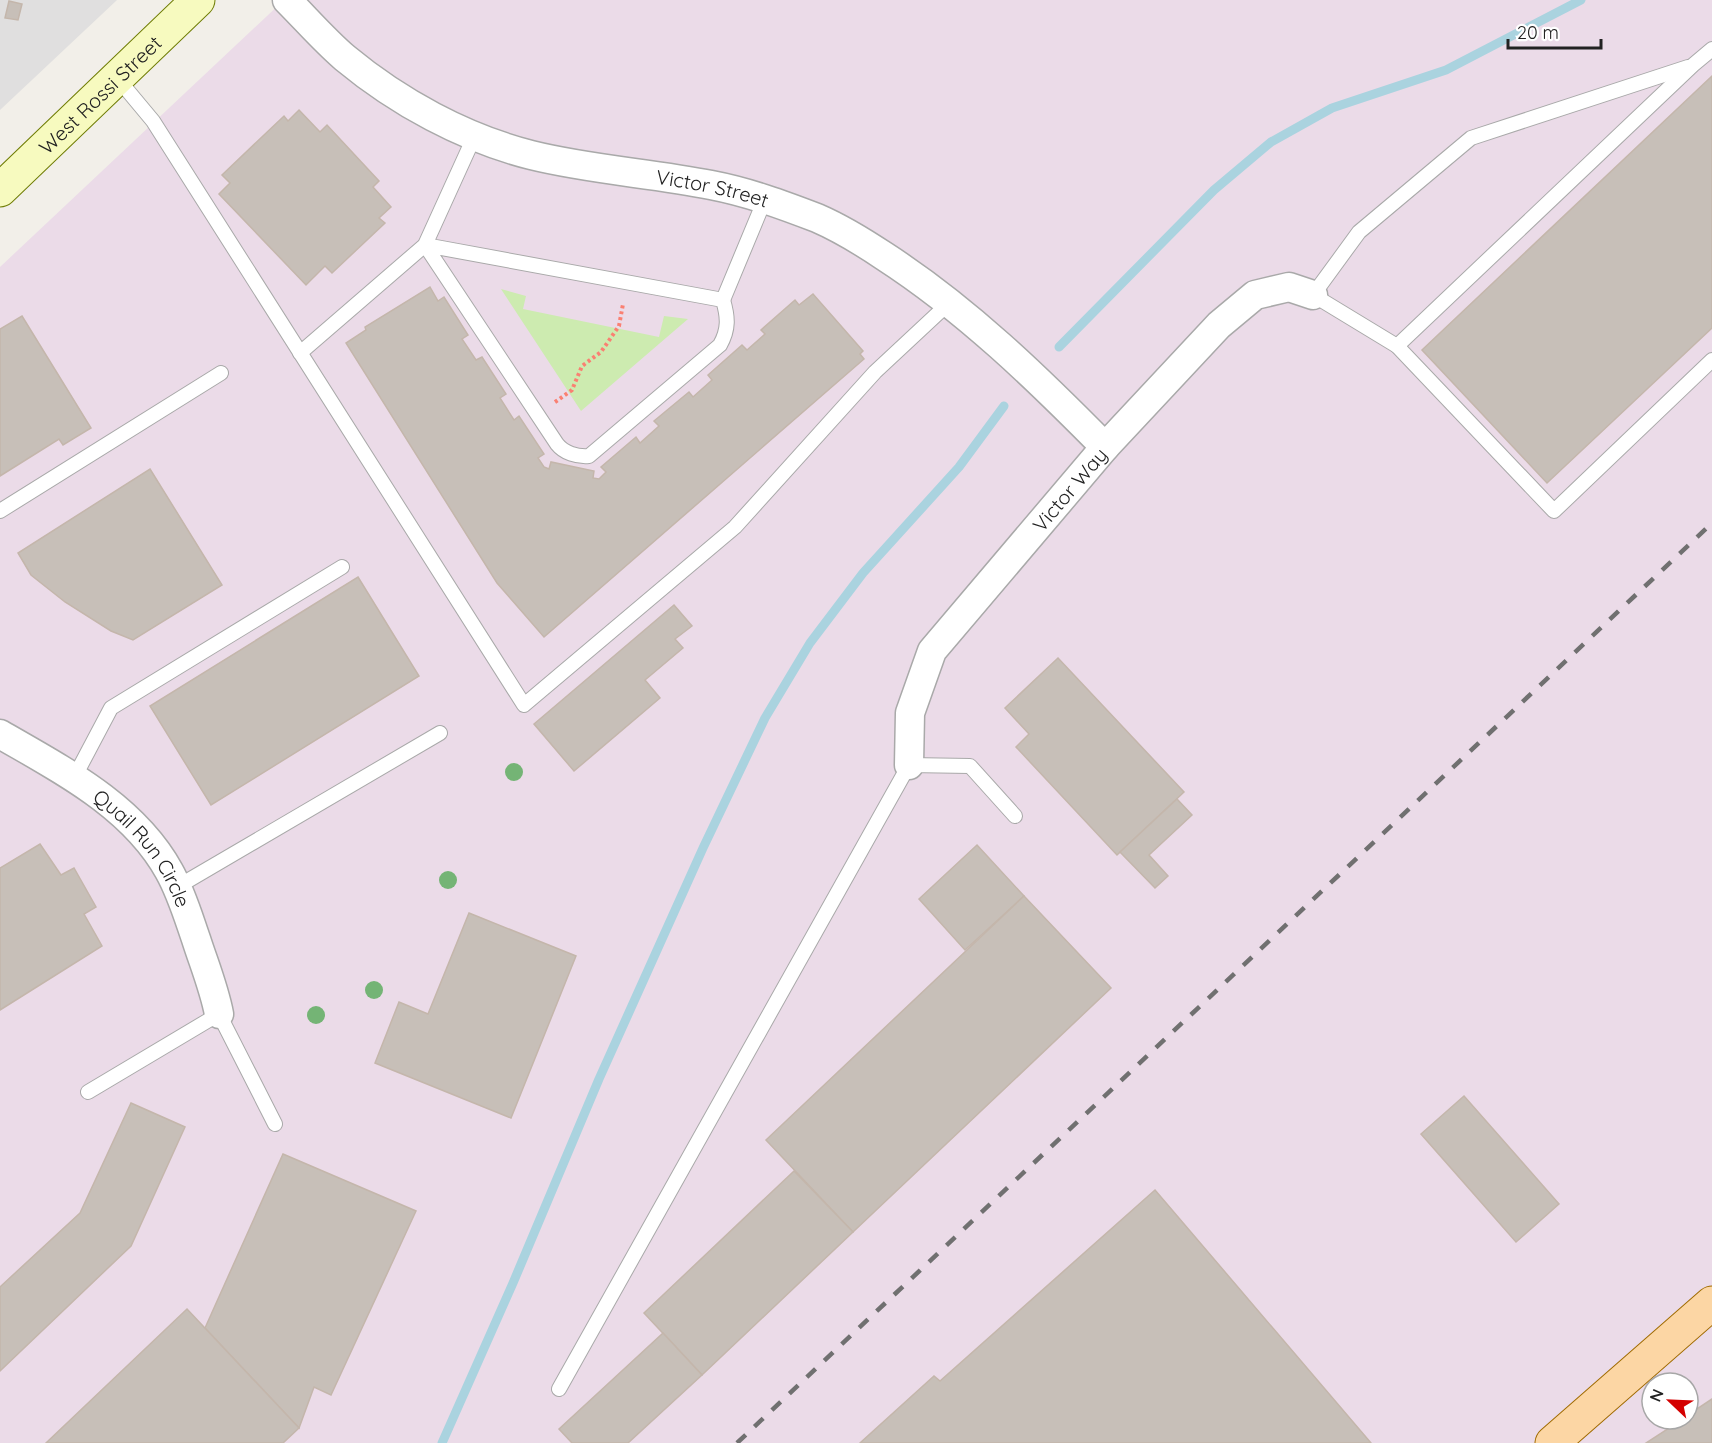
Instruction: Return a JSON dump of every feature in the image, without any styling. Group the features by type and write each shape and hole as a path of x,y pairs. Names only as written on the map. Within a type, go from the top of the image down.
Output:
{"main road":[{"name":"West Rossi Street","path":"0,190 198,0"},
{"path":"1552,1443 1712,1303"}],"street":[{"name":"Victor Street","path":"287,0 345,57 379,83 413,105 474,135 531,154 574,164 713,185 765,199 820,220 864,243 908,272 948,303 1047,389 1105,447"},
{"name":"Victor Way","path":"909,765 910,713 932,651 1105,447 1219,325 1255,295 1289,287 1313,295"},
{"name":"Quail Run Circle","path":"0,734 74,778 116,808 136,827 168,869 177,887 215,994 219,1014"}],"lane":[{"path":"1397,346 1693,65 1712,50"},
{"path":"1693,65 1471,138 1359,232 1313,295 1397,346 1554,511 1712,360"},
{"path":"118,79 153,121 524,705 735,527 875,372 948,303"},
{"path":"300,353 425,246 474,135"},
{"path":"425,246 561,449 580,457 589,456 720,345 726,335 728,325 723,300 765,199"},
{"path":"425,246 723,300"},
{"path":"0,511 221,373"},
{"path":"74,778 111,708 342,567"},
{"path":"177,887 440,733"},
{"path":"559,1389 909,765 970,765 1015,816"},
{"path":"88,1092 219,1014 275,1124"}],"path":[{"path":"537,415 572,390 582,366 601,352 619,326 627,282"}],"shaded area":[{"path":"0,0 117,0 0,110"},
{"path":"284,0 1712,0 1712,1443 0,1443 0,267"}],"green space":[{"path":"501,289 526,296 523,309 659,337 664,316 688,319 581,411"}],"building":[{"path":"9,1 22,4 18,20 5,18"},
{"path":"1712,76 1712,328 1547,483 1422,350"},
{"path":"299,110 320,132 327,125 379,181 373,187 391,207 379,218 385,223 332,273 325,266 306,285 219,194 230,183 222,175 284,116 288,121"},
{"path":"430,287 438,301 444,297 468,335 462,339 476,360 482,357 506,394 500,398 514,420 519,416 544,454 538,458 544,467 549,469 551,462 594,471 593,478 599,479 606,472 601,467 636,437 640,443 659,426 654,421 689,392 693,397 712,380 708,375 742,345 747,350 765,334 761,330 795,300 799,305 813,294 863,351 860,354 864,359 544,637 497,583 346,343 366,330 365,327"},
{"path":"22,316 91,428 63,445 59,439 0,476 0,329"},
{"path":"150,469 222,585 133,640 111,631 65,602 31,575 18,553"},
{"path":"358,577 419,676 211,805 150,706"},
{"path":"674,605 692,626 675,639 683,648 645,680 660,698 574,771 534,724"},
{"path":"1058,658 1184,792 1117,855 1016,747 1029,734 1005,708"},
{"path":"1177,799 1192,815 1149,855 1168,876 1155,888 1120,852"},
{"path":"40,844 61,875 74,868 96,907 84,914 102,946 0,1010 0,868"},
{"path":"977,845 1024,896 965,950 919,899"},
{"path":"1024,896 1111,988 853,1232 766,1140"},
{"path":"469,913 576,956 511,1118 375,1063 399,1002 428,1014"},
{"path":"1464,1096 1559,1204 1516,1242 1421,1134"},
{"path":"131,1103 185,1127 131,1246 0,1371 0,1287 80,1213"},
{"path":"283,1154 416,1211 331,1395 314,1387 299,1428 205,1328"},
{"path":"794,1171 853,1232 702,1375 644,1313"},
{"path":"1155,1190 1371,1443 860,1443 934,1376 940,1381"},
{"path":"187,1309 299,1428 283,1443 46,1443"},
{"path":"663,1333 702,1375 628,1443 572,1443 559,1429"},
{"path":"1712,1399 1712,1443 1646,1443 1664,1431 1700,1431 1700,1407"}],"waterway":[{"path":"1059,347 1214,190 1271,142 1332,108 1446,70 1581,0"},
{"path":"442,1443 513,1283 599,1079 703,848 765,718 810,643 863,573 959,467 1004,406"}],"railway":[{"path":"737,1443 1712,523"}]}
